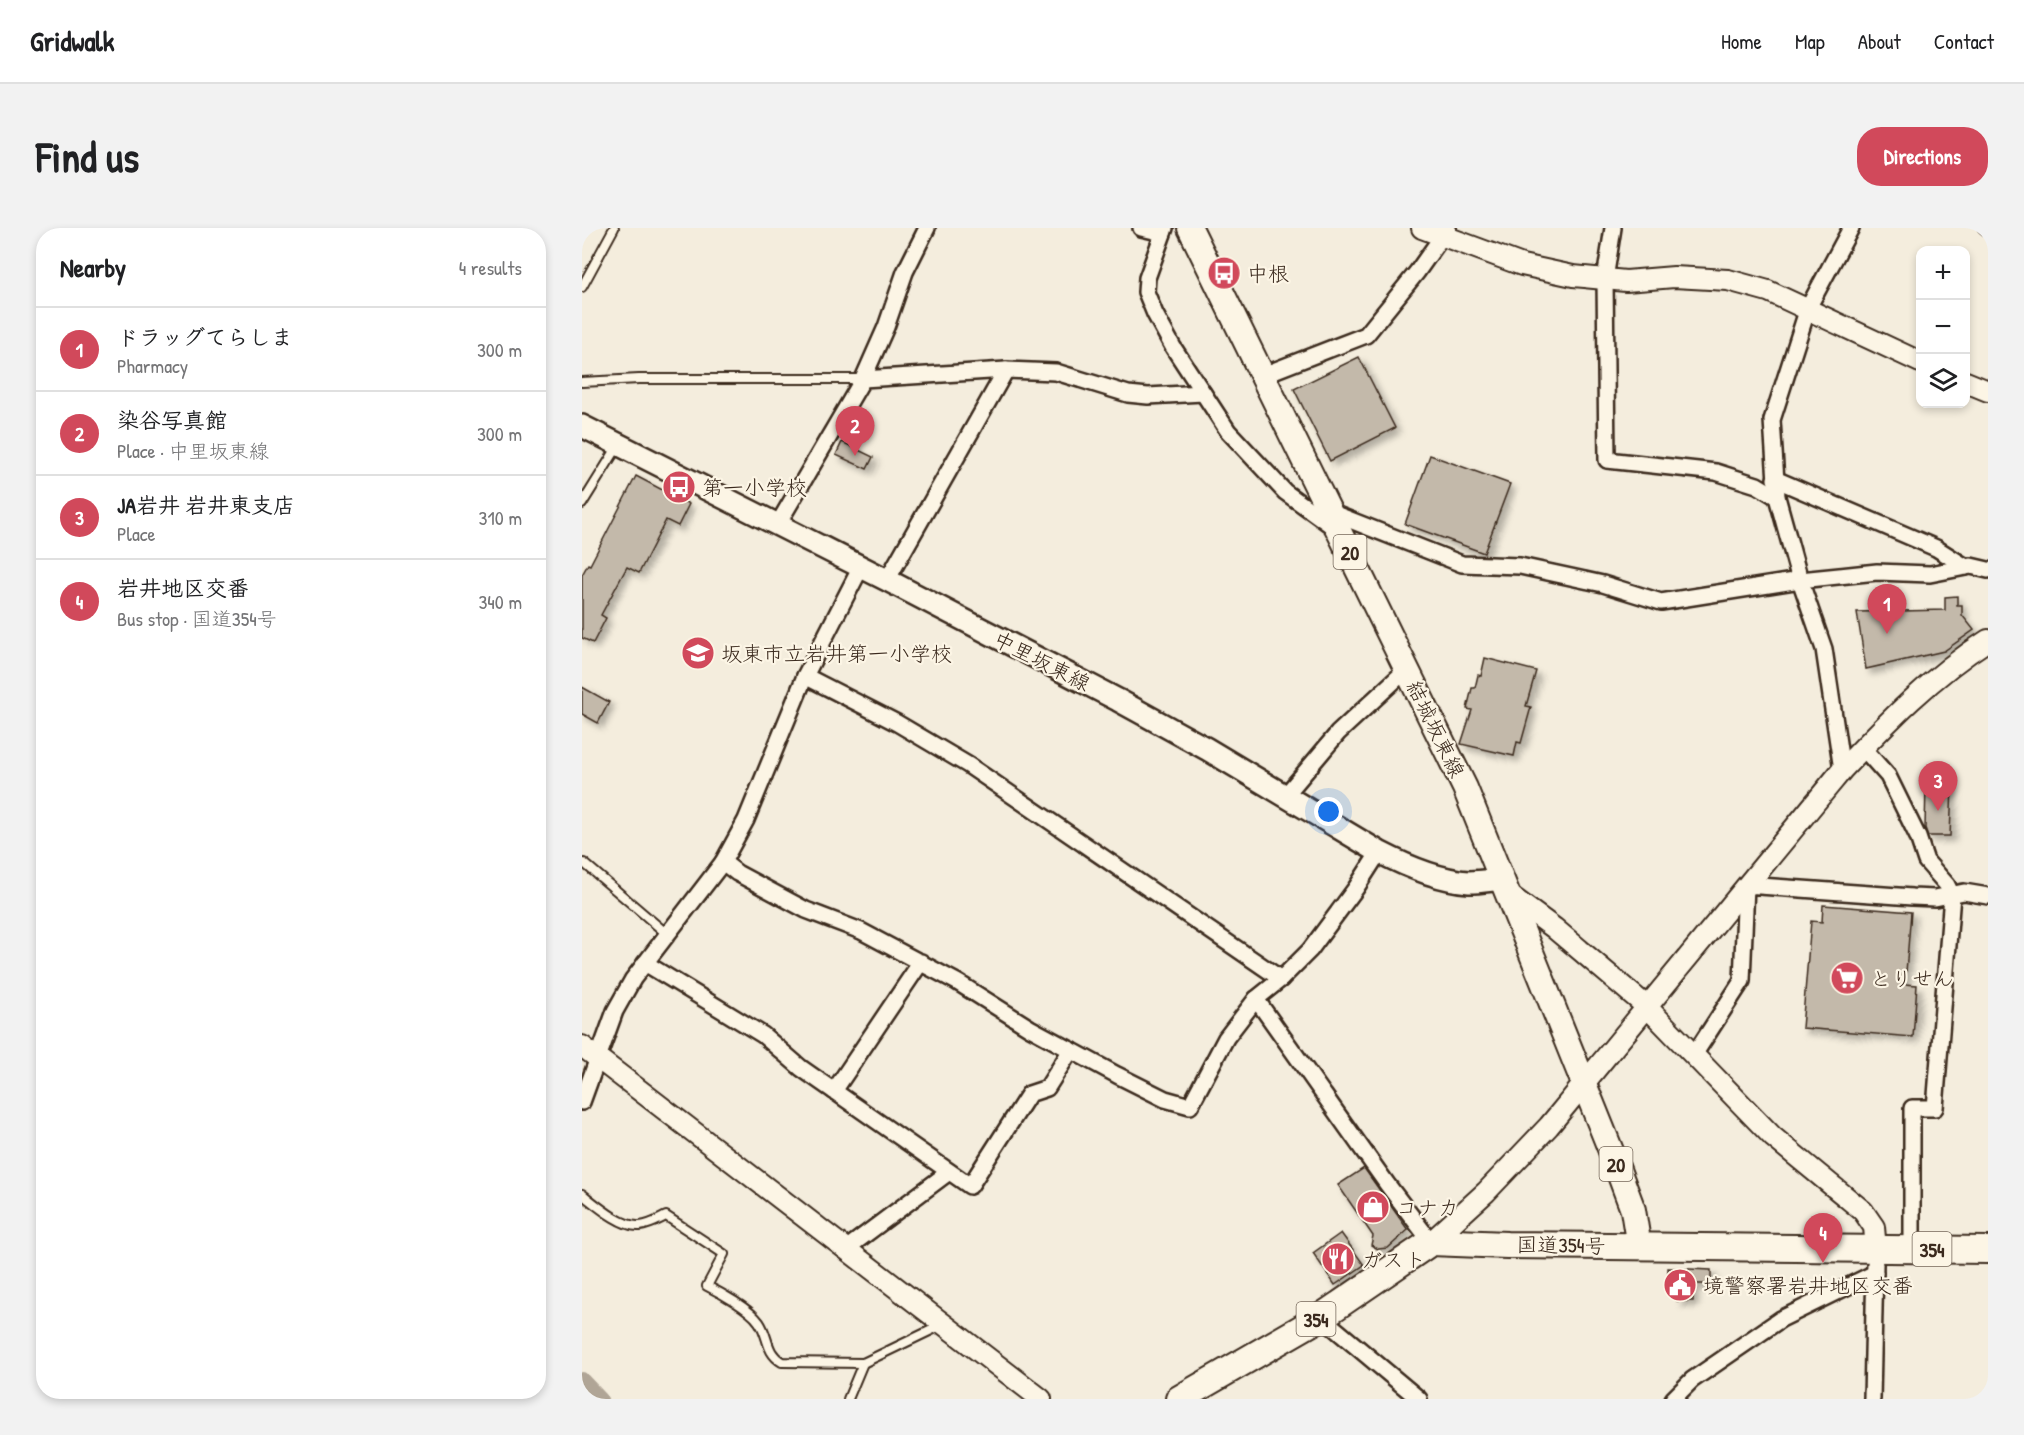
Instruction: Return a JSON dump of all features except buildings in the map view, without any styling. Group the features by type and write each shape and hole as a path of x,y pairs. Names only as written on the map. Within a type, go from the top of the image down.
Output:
{"highway":[{"name":"国道354号","path":"1431,1242 1639,1246 1875,1262 1912,1249 1988,1250"},
{"name":"354","path":"1179,1399 1321,1317 1431,1242"}],"main road":[{"name":"結城坂東線","path":"1190,228 1464,788 1630,1201 1639,1246"},
{"name":"中里坂東線","path":"582,426 1118,700 1207,749 1403,864 1462,881 1505,887"}],"street":[{"path":"777,524 863,379 886,327 906,272 927,228"},
{"path":"1141,228 1164,231 1146,278 1146,292 1173,347 1203,393 1228,430 1285,492 1341,534 1462,564 1520,566 1603,584 1661,602 1800,580 1877,572 1930,574 1966,567 1988,570"},
{"path":"1422,228 1446,232 1522,265 1573,276 1626,281 1674,277 1728,280 1768,291 1808,308 1916,360"},
{"path":"1613,228 1605,279 1607,460 1716,472 1757,485 1777,497"},
{"path":"1842,770 1824,649 1800,580 1777,497 1772,420 1808,308 1851,228"},
{"path":"1263,375 1366,335 1446,232"},
{"path":"863,379 1006,370 1056,372 1128,394 1148,396 1203,393"},
{"path":"887,580 1006,370"},
{"path":"1970,384 1988,391"},
{"path":"1775,479 1936,548 1966,567"},
{"path":"582,1102 590,1052 633,979 723,862 746,820 805,676 861,567"},
{"path":"1256,999 1380,1175 1431,1242 1486,1192 1523,1154 1584,1084 1842,770 1931,683 1988,640"},
{"path":"1285,796 1338,733 1407,669"},
{"path":"805,676 897,723 968,765 1281,979"},
{"path":"1863,748 1888,776 1918,837 1926,861 1947,885 1952,895 1935,1108 1912,1108 1912,1249"},
{"path":"723,862 737,873 806,910 861,931 921,962 1071,1050 1165,1099 1190,1106 1226,1038 1256,999 1281,979 1310,950 1356,888 1379,852"},
{"path":"1746,885 1912,897 1935,898 1964,892 1988,896"},
{"path":"1694,1055 1742,981 1746,885"},
{"path":"1505,887 1646,1006 1773,1137 1863,1211 1874,1227 1876,1236 1872,1399"},
{"path":"834,1091 921,962"},
{"path":"645,963 763,1035 801,1068 970,1186 1029,1094 1047,1088 1071,1050"},
{"path":"590,1052 1041,1399"},
{"path":"846,1249 949,1172"},
{"path":"1674,1399 1692,1380 1781,1319 1875,1262"},
{"path":"1321,1317 1419,1399"}],"lane":[{"path":"582,287 615,228"},
{"path":"1983,228 1988,232"},
{"path":"582,382 863,379"},
{"path":"582,504 619,445"},
{"path":"583,862 668,934"},
{"path":"582,1194 609,1215 636,1227 649,1225 666,1216 724,1254 707,1286 727,1295 759,1321 773,1357 782,1362 863,1363 943,1324"},
{"path":"848,1399 863,1363"}],"waterway":[{"path":"582,1379 601,1399"}],"place":[{"name":"中根","path":"1224,273"},
{"name":"染谷写真館","path":"855,456"},
{"name":"第一小学校","path":"679,487"},
{"name":"ドラッグてらしま","path":"1887,634"},
{"name":"坂東市立岩井第一小学校","path":"698,653"},
{"name":"JA岩井 岩井東支店","path":"1938,811"},
{"name":"とりせん","path":"1847,978"},
{"name":"コナカ","path":"1373,1207"},
{"name":"ガスト","path":"1338,1259"},
{"name":"岩井地区交番","path":"1823,1263"},
{"name":"境警察署岩井地区交番","path":"1680,1285"}]}
